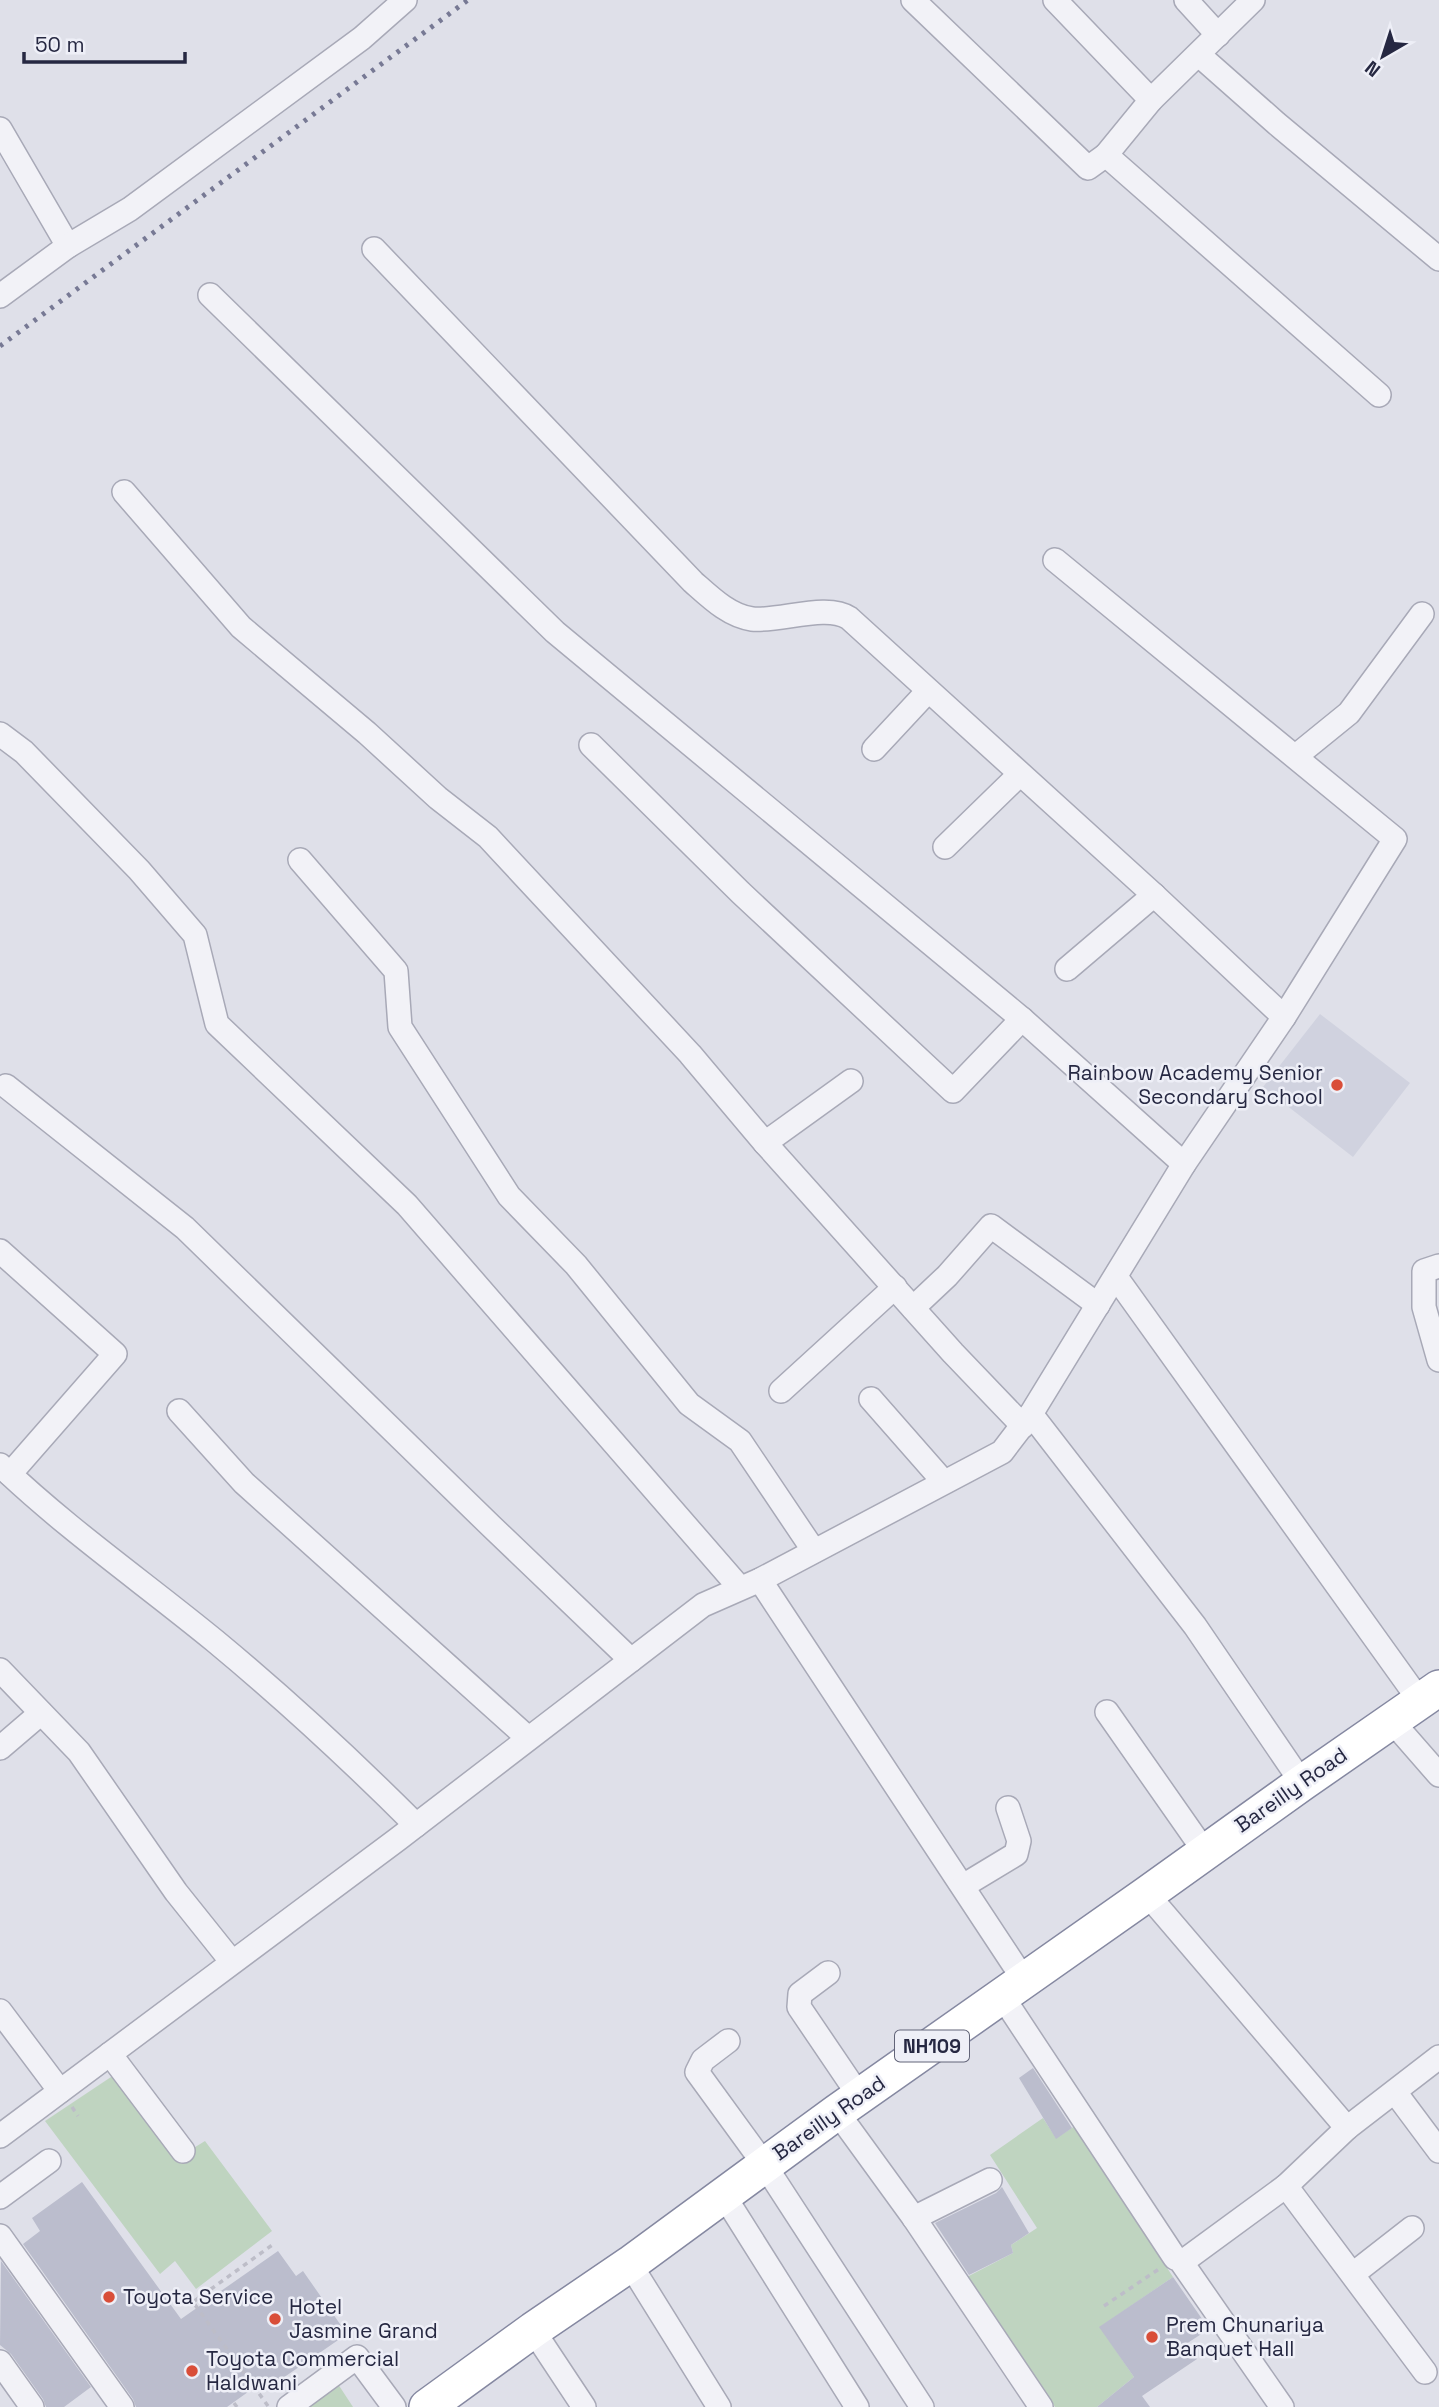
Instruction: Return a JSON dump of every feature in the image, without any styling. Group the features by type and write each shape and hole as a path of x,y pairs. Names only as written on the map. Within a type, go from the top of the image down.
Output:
{"highway":[{"name":"Bareilly Road","path":"427,2407 630,2264 764,2164 1429,1695"}],"street":[{"path":"0,296 68,246 130,209 362,38 405,0"},
{"path":"914,0 1088,168 1106,155 1151,100 1252,0"},
{"path":"1055,0 1151,100"},
{"path":"1186,0 1219,35"},
{"path":"1199,55 1439,259"},
{"path":"0,129 68,246"},
{"path":"1106,155 1379,395"},
{"path":"374,249 712,599 737,615 754,619 842,613 1154,895 1284,1017"},
{"path":"210,295 555,632 1022,1019 1184,1164"},
{"path":"124,492 241,627 367,733 438,798 488,837 690,1055 913,1308 1027,1420 1195,1626 1301,1783"},
{"path":"0,2136 416,1825 703,1605 814,1551 1002,1452 1027,1420 1184,1164 1284,1017 1395,839 1055,559"},
{"path":"1296,756 1349,713 1422,614"},
{"path":"874,749 928,691"},
{"path":"0,734 24,752 139,870 195,935 217,1024 407,1205 750,1583 963,1886 1013,1988 1177,2259 1282,2407"},
{"path":"591,745 741,893 953,1091 1022,1019"},
{"path":"945,847 1020,774"},
{"path":"300,860 396,971 400,1027 509,1196 576,1265 689,1404 740,1441 814,1551"},
{"path":"1068,969 1154,895"},
{"path":"765,1143 850,1082"},
{"path":"6,1086 193,1235 631,1660"},
{"path":"913,1308 947,1276 991,1226 1098,1305"},
{"path":"0,1251 115,1354 5,1469 43,1505 226,1650 343,1752 416,1825"},
{"path":"1439,1266 1424,1271 1424,1307 1439,1360"},
{"path":"1116,1278 1429,1695"},
{"path":"781,1391 895,1287"},
{"path":"871,1399 943,1482"},
{"path":"180,1411 244,1483 528,1738"},
{"path":"0,1670 79,1752 176,1892 232,1962"},
{"path":"1107,1712 1205,1852"},
{"path":"0,1748 41,1713"},
{"path":"1391,1720 1439,1775"},
{"path":"963,1886 1016,1854 1019,1841 1008,1808"},
{"path":"1147,1894 1347,2128"},
{"path":"828,1973 800,1994 799,2007 848,2105 914,2218 1041,2407"},
{"path":"0,2011 60,2091"},
{"path":"727,2041 703,2060 697,2071 764,2164 922,2407"},
{"path":"110,2054 183,2151"},
{"path":"1177,2259 1185,2260 1286,2186 1347,2128 1439,2057"},
{"path":"1395,2092 1439,2151"},
{"path":"0,2197 49,2161"},
{"path":"914,2218 990,2180"},
{"path":"1286,2186 1425,2372"},
{"path":"723,2194 857,2407"},
{"path":"1353,2274 1412,2228"},
{"path":"0,2236 122,2407"},
{"path":"630,2264 719,2407"},
{"path":"533,2330 584,2407"},
{"path":"289,2407 357,2357 394,2407"},
{"path":"0,2362 32,2407"}],"path":[{"path":"269,2407 193,2302 275,2243"},
{"path":"1104,2306 1177,2259"}],"shaded area":[{"name":"Rainbow Academy Senior Secondary School","path":"1320,1014 1410,1083 1353,1157 1263,1087"}],"green space":[{"path":"117,2073 179,2157 205,2141 272,2231 196,2289 175,2261 160,2274 45,2121"},
{"path":"1043,2118 1056,2138 1075,2126 1173,2277 1100,2327 1134,2377 1097,2407 1055,2407 965,2278 1013,2253 1011,2245 1037,2228 990,2155"},
{"path":"336,2381 353,2407 311,2407 307,2401"}],"building":[{"path":"1033,2068 1072,2128 1056,2139 1019,2078"},
{"path":"82,2182 181,2319 278,2251 296,2276 303,2271 347,2334 264,2391 259,2384 227,2407 136,2407 23,2244 40,2231 32,2218"},
{"path":"1002,2187 1029,2233 1011,2245 1013,2253 969,2275 935,2223 996,2193"},
{"path":"1,2261 91,2387 64,2407 46,2407 11,2354 0,2345"},
{"name":"Prem Chunariya Banquet Hall","path":"1173,2277 1209,2329 1186,2344 1197,2359 1142,2396 1150,2407 1097,2407 1134,2377 1099,2327"}],"railway":[{"path":"0,346 468,0"}],"place":[{"name":"Rainbow Academy Senior Secondary School","path":"1337,1085"},
{"name":"Toyota Service","path":"109,2297"},
{"name":"Hotel Jasmine Grand","path":"275,2319"},
{"name":"Prem Chunariya Banquet Hall","path":"1152,2337"},
{"name":"Toyota Commercial Haldwani","path":"192,2371"}]}
